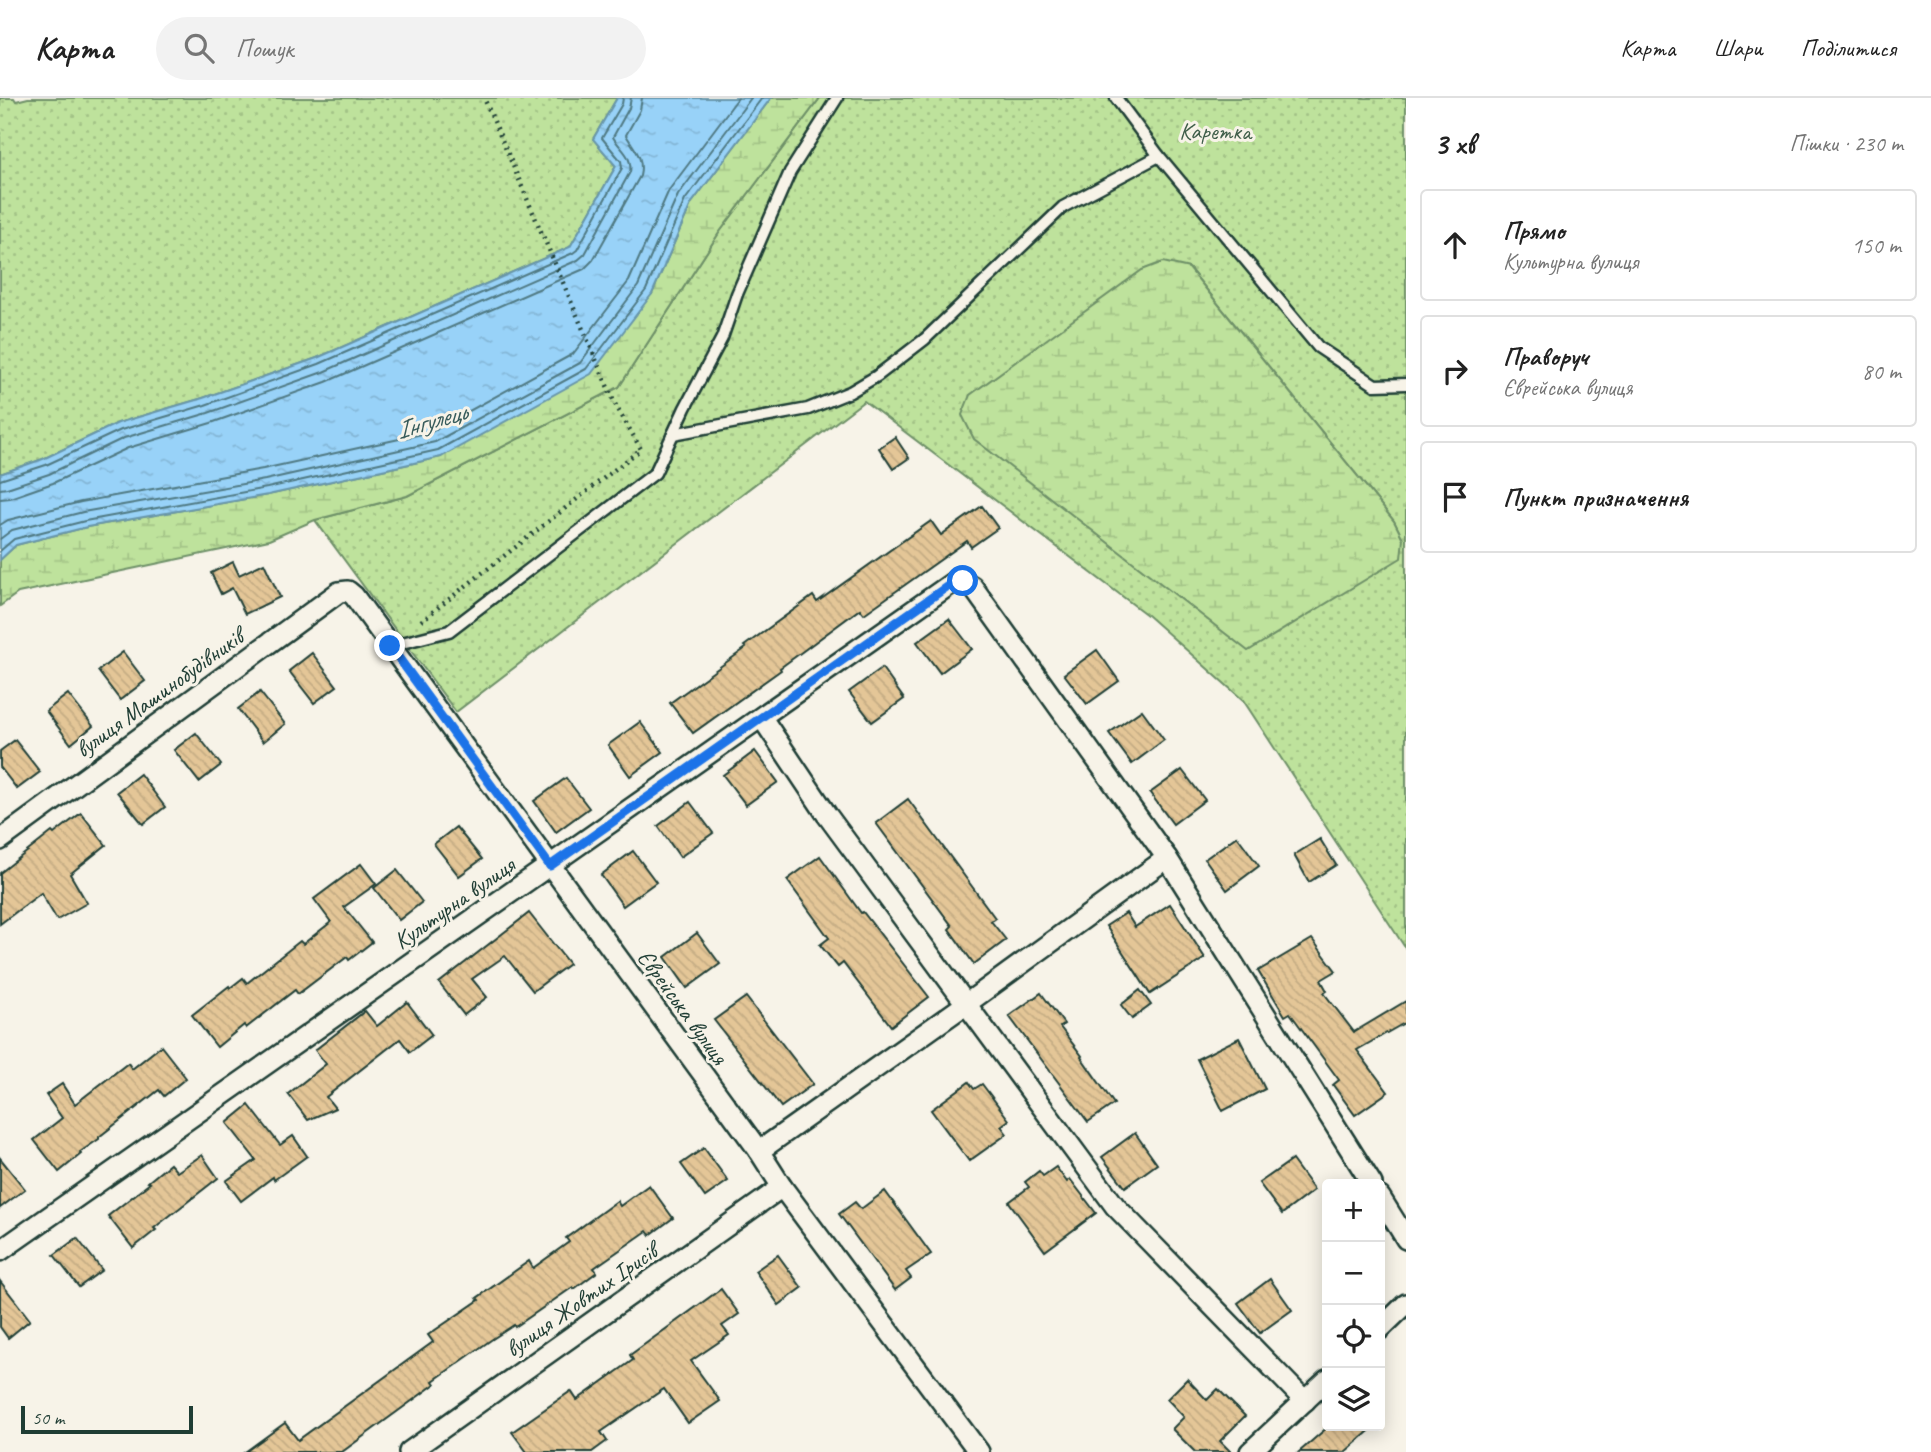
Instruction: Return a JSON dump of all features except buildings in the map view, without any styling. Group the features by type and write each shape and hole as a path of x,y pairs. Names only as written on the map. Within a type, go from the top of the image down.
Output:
{"street":[{"name":"Культурна вулиця","path":"0,1251 955,581 963,581 972,586 1167,858"},
{"name":"Єврейська вулиця","path":"348,591 759,1151 782,1187 979,1452"},
{"name":"вулиця Машинобудівників","path":"0,840 339,592 348,591"},
{"path":"762,718 827,815 1115,1206 1305,1401"},
{"path":"759,1151 1167,858 1369,1179"},
{"name":"вулиця Жовтих Ірисів","path":"408,1452 782,1187"},
{"path":"1385,1205 1406,1239"},
{"path":"1385,1324 1406,1304"},
{"path":"1250,1452 1322,1385"}],"lane":[{"path":"390,646 449,631 655,473 722,338 737,294 790,172 837,98"},
{"path":"1116,98 1159,156 1318,347 1375,385 1406,384"},
{"path":"673,434 808,409 850,392 877,376 925,339 1063,207 1159,156"}],"path":[{"path":"390,646 641,449 615,404 484,98"}],"green space":[{"path":"0,98 14,98 16,101 28,98 617,98 593,139 616,166 570,247 317,358 203,398 118,423 43,459 0,474"},
{"path":"771,98 820,98 719,233 619,387 407,496 315,520 269,540 18,593 0,606 0,560 16,545 87,527 268,495 441,457 652,294 691,204"},
{"name":"Каретка","path":"820,98 1406,98 1406,949 1243,700 1147,615 864,401 456,712 315,520 407,496 619,387 719,233","holes":["1189,268 1394,521 1403,539"]},
{"path":"1163,262 1189,268 1394,521 1403,539 1401,558 1248,651 974,439 962,415 970,395 1142,270"}],"water":[{"name":"Інгулець","path":"617,98 771,98 691,204 652,294 591,374 441,457 268,495 87,527 16,545 0,560 0,474 43,459 118,423 203,398 317,358 570,247 616,166 593,139"}],"route":[{"path":"390,646 550,866 955,581 963,581"}]}
